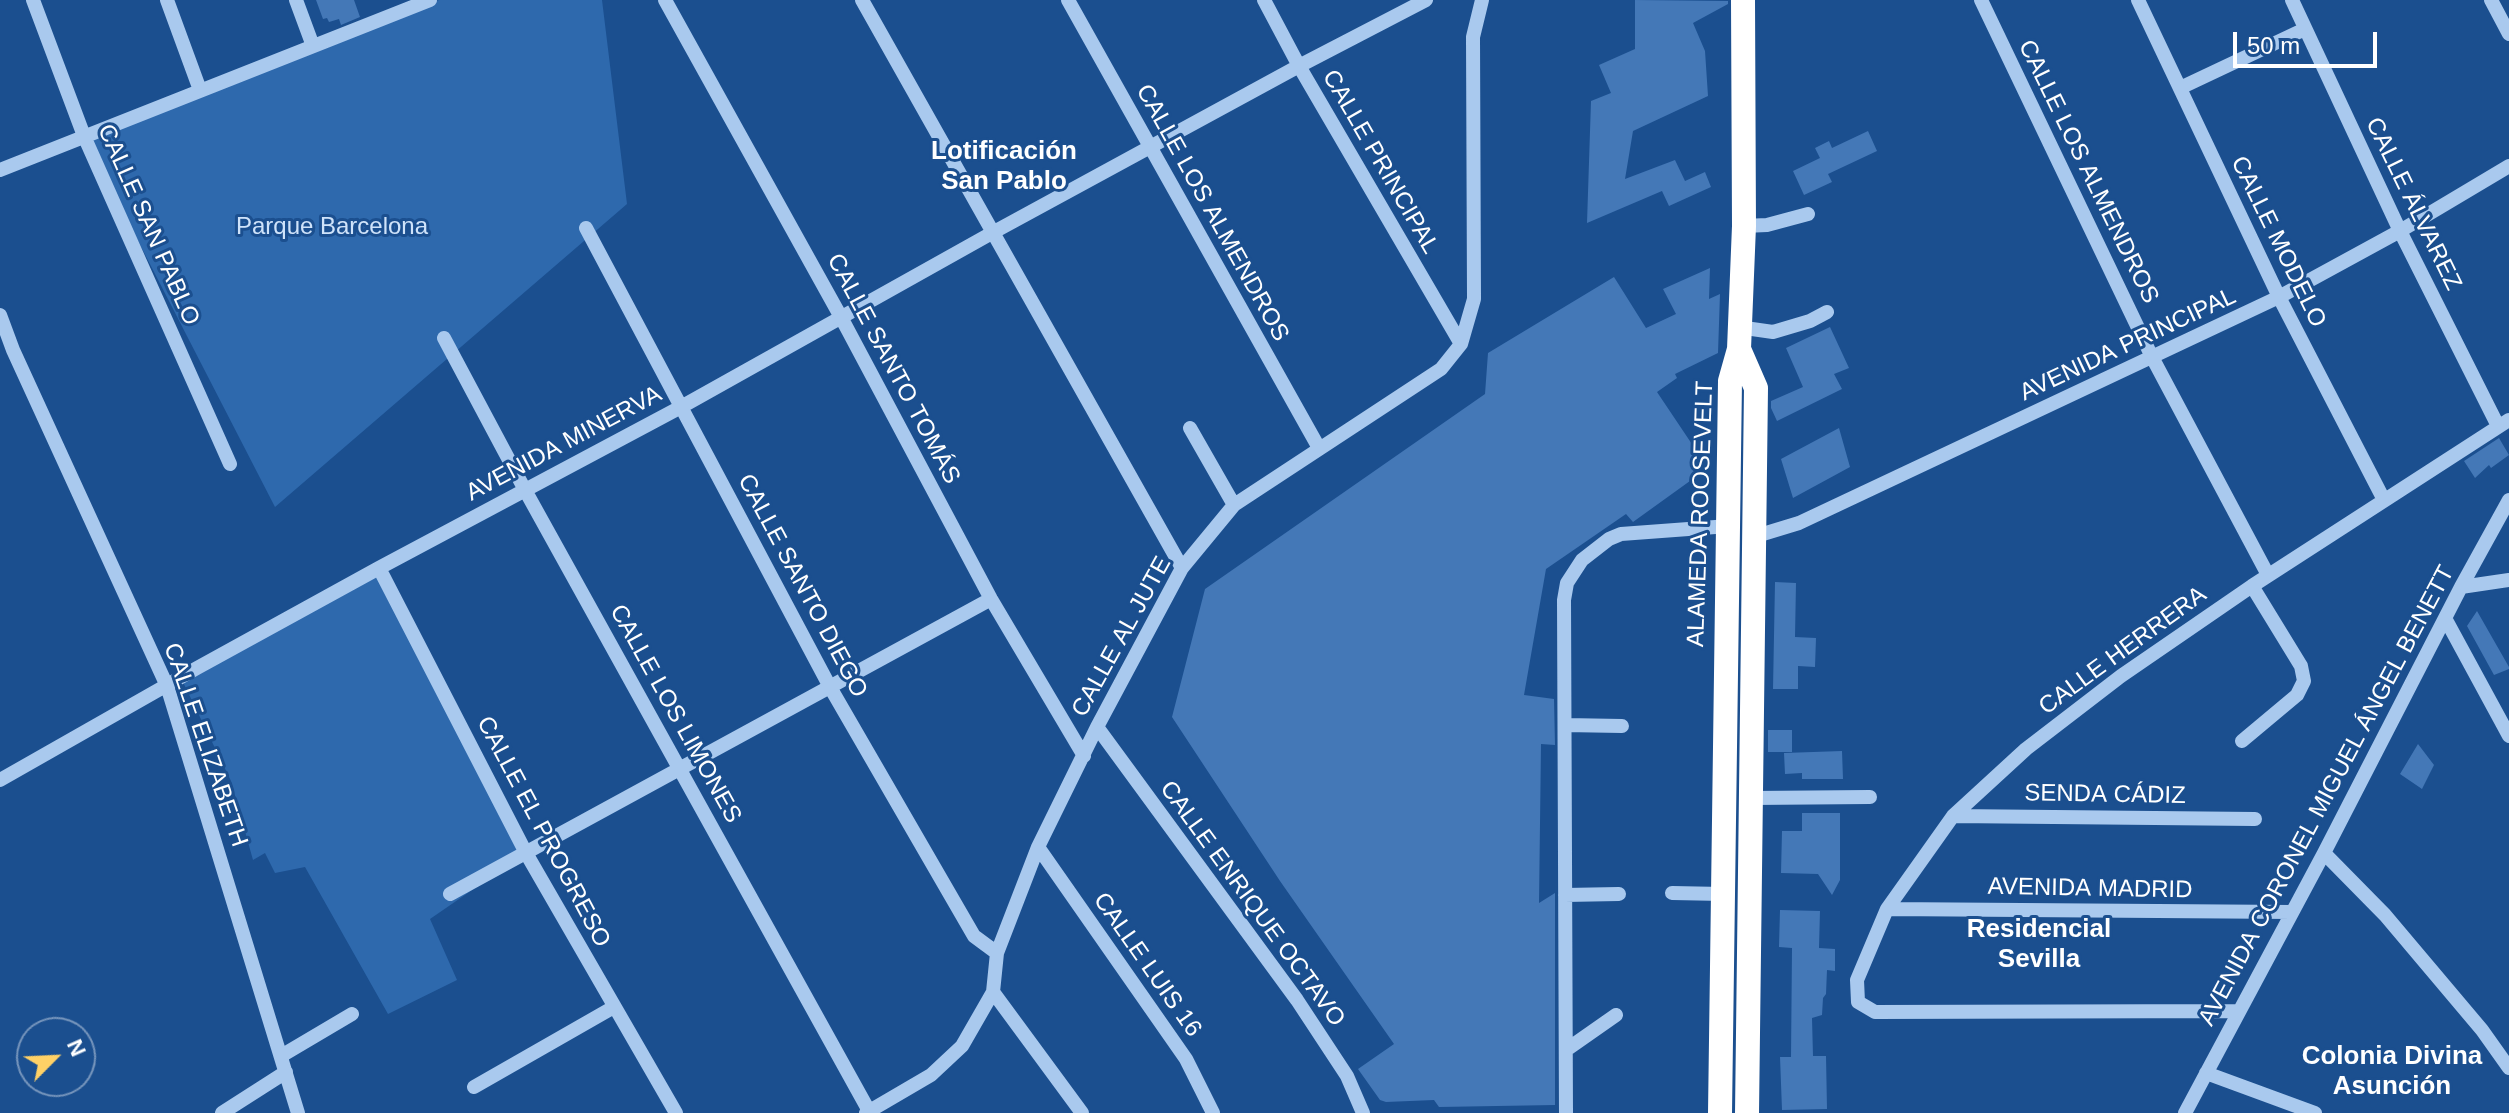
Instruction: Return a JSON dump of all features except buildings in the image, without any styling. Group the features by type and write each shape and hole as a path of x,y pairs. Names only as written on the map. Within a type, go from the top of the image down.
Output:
{"highway":[{"path":"1739,338 1744,226 1743,0"},
{"name":"ALAMEDA ROOSEVELT","path":"1720,1113 1730,381 1739,338"},
{"name":"ALAMEDA ROOSEVELT","path":"1739,338 1756,388 1747,1113"}],"street":[{"name":"CALLE SAN PABLO","path":"33,0 84,136 230,464"},
{"path":"167,0 200,90"},
{"path":"296,0 313,46"},
{"path":"0,170 430,0"},
{"name":"CALLE SANTO TOMÁS","path":"665,0 842,319 991,599 1084,756"},
{"path":"862,0 1182,568"},
{"name":"CALLE LOS ALMENDROS","path":"1068,0 1319,448"},
{"name":"CALLE PRINCIPAL","path":"1264,0 1299,66 1461,344"},
{"name":"AVENIDA MINERVA","path":"0,780 379,568 681,407 1299,66 1426,0"},
{"name":"CALLE AL JUTE","path":"868,1112 931,1075 962,1046 993,992 997,953 1038,847 1097,727 1182,568 1234,505 1441,369 1461,344 1474,299 1473,37 1482,0"},
{"name":"CALLE LOS ALMENDROS","path":"1981,0 2152,357 2268,575"},
{"name":"CALLE MODELO","path":"2138,0 2279,297 2384,500"},
{"name":"CALLE ÁLVAREZ","path":"2292,0 2400,231 2504,423"},
{"path":"2499,7 2509,34"},
{"path":"2180,88 2305,29"},
{"name":"AVENIDA PRINCIPAL","path":"1753,537 1799,523 2279,297 2400,231 2509,166"},
{"path":"1744,226 1767,225 1808,214"},
{"name":"CALLE SANTO DIEGO","path":"586,228 830,687 974,936 997,953"},
{"path":"1739,338 1773,332 1810,321 1827,312"},
{"name":"CALLE ELIZABETH","path":"0,315 13,350 167,686 298,1113"},
{"name":"CALLE LOS LIMONES","path":"444,338 868,1112"},
{"name":"CALLE HERRERA","path":"2239,1011 1875,1012 1858,1002 1857,980 1887,909 1953,816 2026,749 2121,676 2268,575 2504,423"},
{"path":"1190,428 1234,505"},
{"name":"AVENIDA CORONEL MIGUEL ÁNGEL BENETT","path":"2185,1113 2509,500"},
{"path":"1566,1113 1564,600 1567,583 1582,560 1609,539 1621,534 1729,526"},
{"name":"CALLE EL PROGRESO","path":"379,568 526,853 676,1113"},
{"path":"2461,587 2509,580"},
{"path":"2242,741 2297,695 2304,681 2301,666 2252,586"},
{"path":"450,894 991,599"},
{"path":"2445,618 2509,736"},
{"path":"1565,725 1622,726"},
{"name":"CALLE ENRIQUE OCTAVO","path":"1097,727 1297,1000 1347,1076 1363,1113"},
{"path":"1752,798 1870,797"},
{"name":"SENDA CÁDIZ","path":"1953,816 2255,819"},
{"name":"CALLE LUIS 16","path":"1038,847 1186,1059 1213,1113"},
{"path":"2324,853 2385,915 2482,1030 2509,1068"},
{"path":"1672,893 1723,894"},
{"path":"1565,895 1619,894"},
{"name":"AVENIDA MADRID","path":"1887,909 2292,912"},
{"path":"993,992 1082,1113"},
{"path":"474,1087 614,1007"},
{"path":"281,1056 352,1014"},
{"path":"1566,1050 1616,1015"},
{"path":"222,1113 286,1072"},
{"path":"2206,1073 2315,1113"}],"green space":[{"name":"Parque Barcelona","path":"439,0 602,0 627,204 275,507 84,136 332,38"},
{"path":"379,568 526,853 430,919 457,980 388,1014 305,867 275,873 265,853 253,860 231,781 181,678"}],"district":[{"name":"Lotificación San Pablo","path":"1004,167"},
{"name":"Residencial Sevilla","path":"2039,945"},
{"name":"Colonia Divina Asunción","path":"2392,1072"}]}
